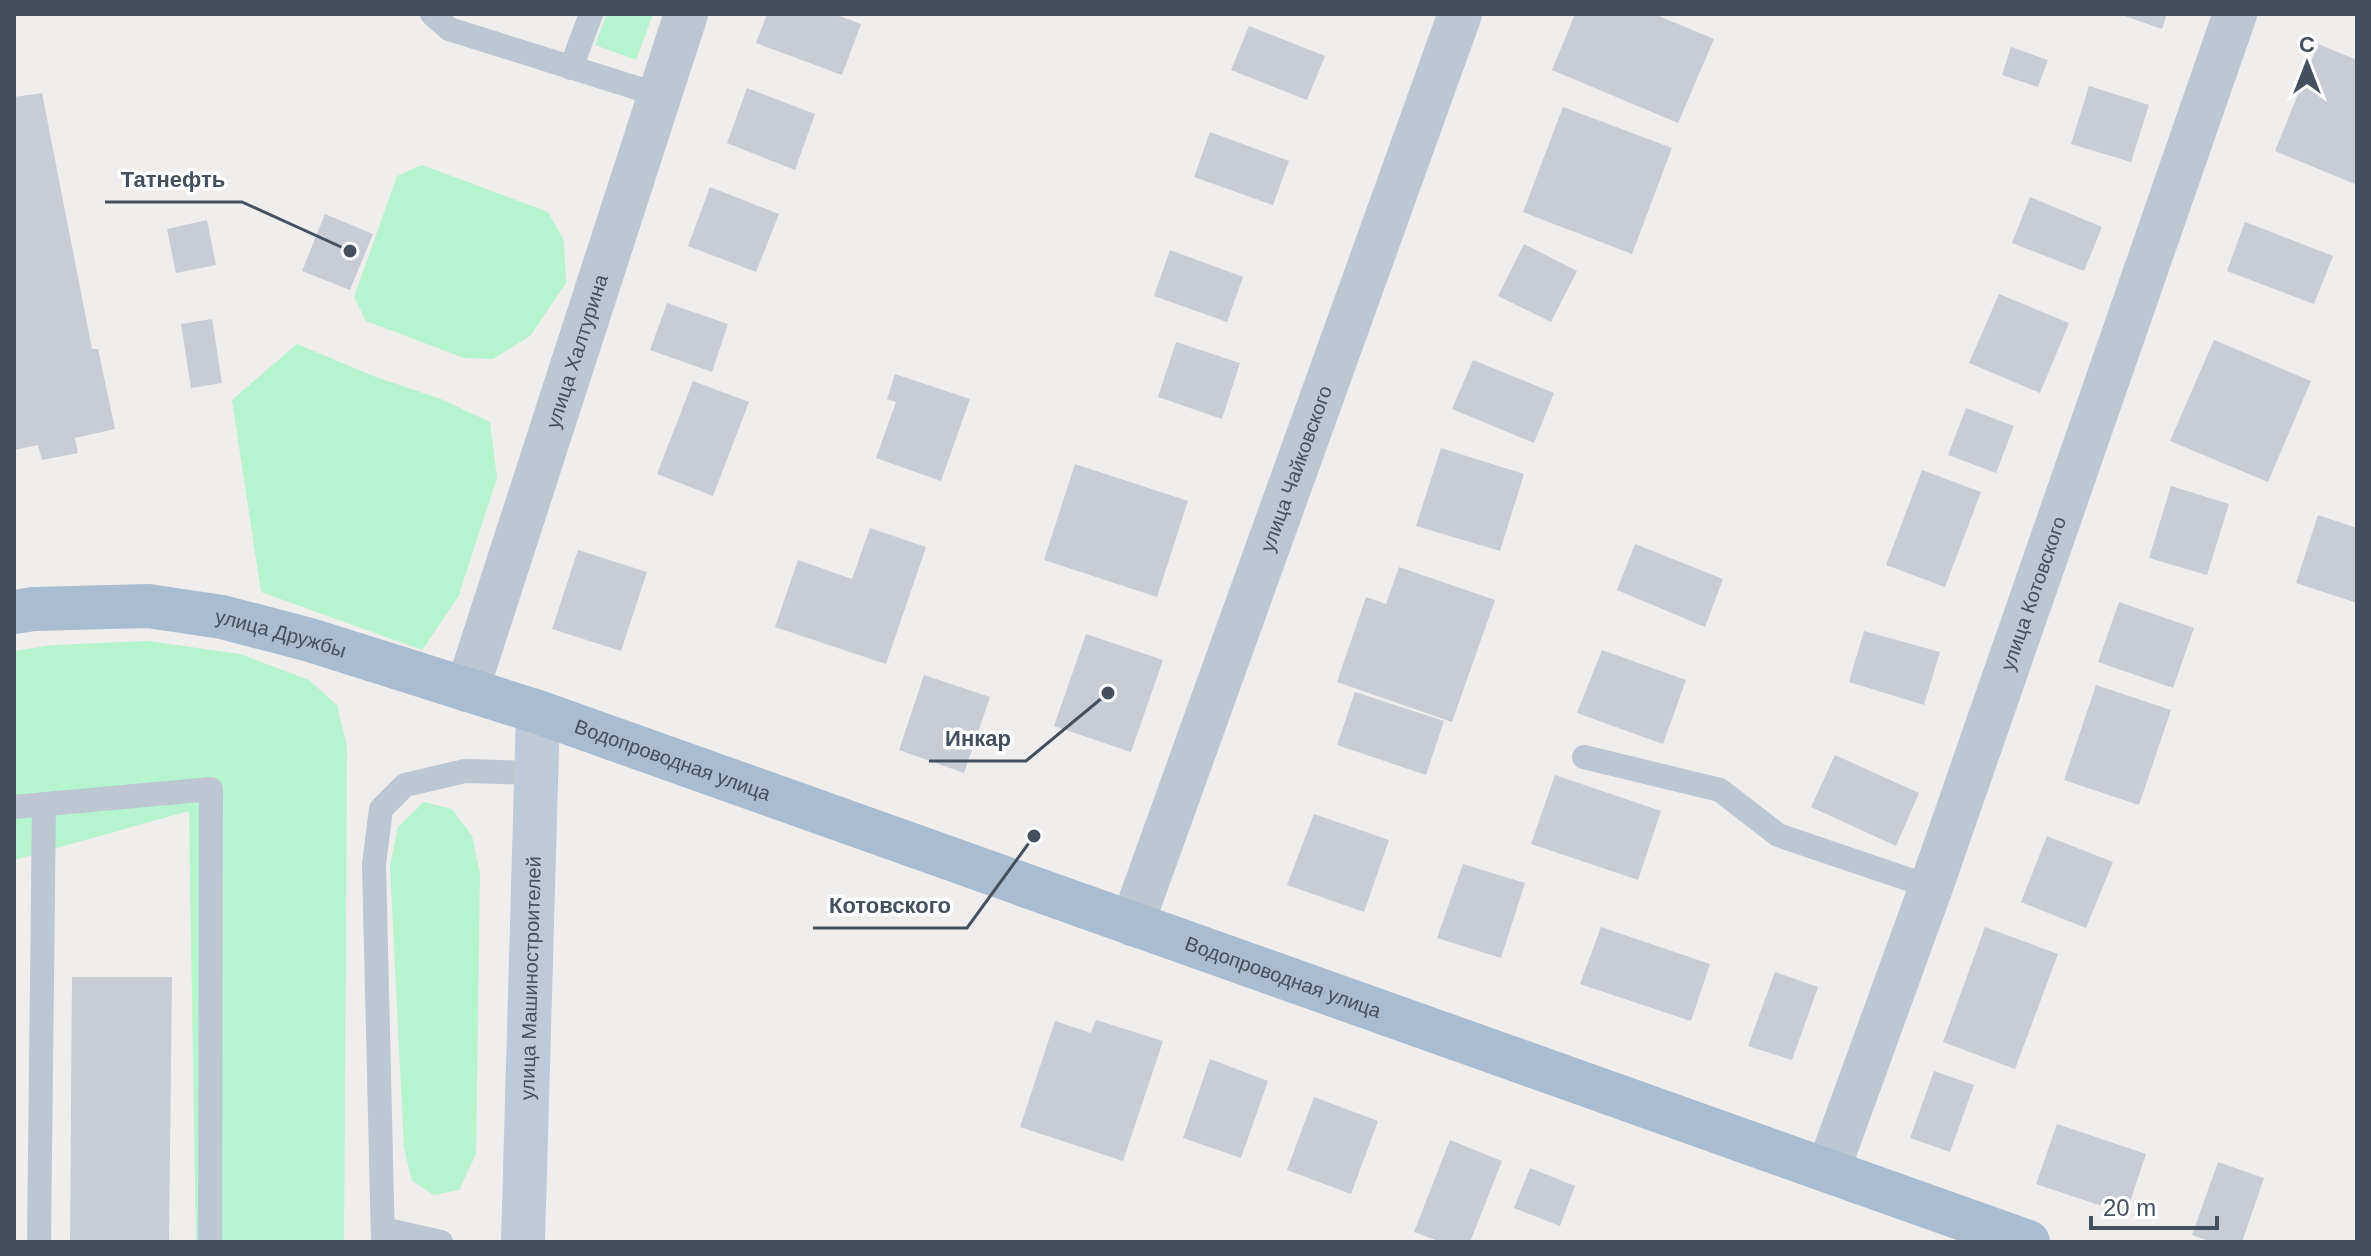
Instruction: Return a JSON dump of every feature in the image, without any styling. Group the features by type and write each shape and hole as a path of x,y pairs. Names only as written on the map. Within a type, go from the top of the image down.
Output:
{"main road":[{"name":"улица Дружбы","path":"14,612 148,606 222,617 310,640 538,712"},
{"name":"Водопроводная улица","path":"538,712 2028,1242"},
{"name":"улица Машиностроителей","path":"523,1242 538,712"}],"street":[{"name":"улица Халтурина","path":"467,690 686,14"},
{"name":"улица Чайковского","path":"1132,924 1460,14"},
{"name":"улица Котовского","path":"1828,1170 1931,887 2235,14"}],"lane":[{"path":"432,14 449,29 659,95"},
{"path":"571,68 591,14"},
{"path":"1584,757 1720,790 1778,835 1931,887"},
{"path":"441,1242 383,1235 374,864 381,809 405,785 420,781 465,771 537,773"},
{"path":"14,807 211,789 210,1242"},
{"path":"39,1242 44,804"}],"green space":[{"path":"607,14 653,14 636,60 595,45"},
{"path":"422,165 548,212 564,241 566,283 530,336 493,359 464,358 366,321 354,297 397,176"},
{"path":"297,344 373,376 441,399 490,422 497,478 458,597 422,650 261,592 232,400"},
{"path":"148,641 240,654 309,680 337,705 347,747 344,1242 196,1242 189,811 14,860 14,651 53,645"},
{"path":"424,802 452,809 472,836 480,874 476,1154 459,1190 434,1195 412,1181 404,1148 390,866 398,827"}],"building":[{"path":"767,14 834,14 861,24 842,75 756,43"},
{"path":"1575,14 1654,14 1714,39 1678,123 1552,70"},
{"path":"2119,14 2167,14 2162,29"},
{"path":"1249,26 1325,56 1307,100 1231,70"},
{"path":"2318,44 2357,60 2357,185 2275,151"},
{"path":"2011,47 2048,60 2038,87 2002,75"},
{"path":"2089,86 2149,105 2131,162 2071,144"},
{"path":"747,88 815,114 795,170 727,143"},
{"path":"42,93 92,349 98,349 115,429 75,438 78,453 42,460 38,445 14,450 14,97"},
{"path":"1563,107 1672,148 1632,254 1523,212"},
{"path":"1210,132 1289,161 1273,205 1194,177"},
{"path":"710,187 779,214 756,272 688,246"},
{"path":"2030,197 2102,227 2084,271 2012,243"},
{"path":"325,214 373,234 350,290 302,271"},
{"path":"207,220 216,265 176,273 167,229"},
{"path":"2245,222 2333,256 2314,304 2227,271"},
{"path":"1524,244 1577,271 1551,322 1498,296"},
{"path":"1170,250 1243,277 1227,322 1154,296"},
{"path":"1999,294 2069,323 2040,393 1969,363"},
{"path":"667,303 728,324 712,372 650,350"},
{"path":"212,319 222,383 191,388 181,324"},
{"path":"2214,340 2311,381 2268,482 2170,441"},
{"path":"1176,342 1240,363 1222,419 1158,397"},
{"path":"1473,360 1554,393 1534,443 1452,409"},
{"path":"895,374 970,399 941,481 876,458 896,402 887,399"},
{"path":"693,381 749,402 713,496 657,474"},
{"path":"1966,408 2014,426 1996,473 1948,455"},
{"path":"1441,448 1524,474 1500,551 1416,526"},
{"path":"1075,464 1188,501 1157,597 1044,560"},
{"path":"1922,470 1981,492 1945,587 1886,565"},
{"path":"2171,486 2229,504 2207,575 2149,558"},
{"path":"2318,515 2357,528 2357,603 2296,583"},
{"path":"870,528 926,547 886,664 775,627 798,560 852,579"},
{"path":"1635,544 1723,579 1705,627 1617,590"},
{"path":"578,550 647,572 621,651 552,629"},
{"path":"1399,567 1495,600 1452,722 1337,682 1366,597 1386,604"},
{"path":"2119,602 2194,628 2173,688 2098,662"},
{"path":"1864,631 1940,652 1924,705 1849,682"},
{"path":"1086,634 1163,660 1131,752 1054,726"},
{"path":"1602,650 1686,680 1663,744 1577,713"},
{"path":"924,675 990,697 964,773 899,750"},
{"path":"2096,685 2171,710 2139,805 2064,780"},
{"path":"1355,692 1444,721 1426,775 1337,745"},
{"path":"1835,755 1919,793 1896,846 1811,807"},
{"path":"1555,775 1661,811 1638,880 1531,844"},
{"path":"1314,814 1389,840 1364,912 1287,885"},
{"path":"2047,836 2113,862 2086,928 2021,902"},
{"path":"1463,864 1525,883 1501,958 1437,938"},
{"path":"1601,927 1710,964 1691,1021 1580,984"},
{"path":"1985,927 2058,954 2015,1069 1943,1042"},
{"path":"1775,972 1818,987 1792,1060 1748,1046"},
{"path":"72,977 172,977 169,1242 70,1242"},
{"path":"1096,1020 1163,1041 1123,1161 1020,1127 1055,1021 1091,1033"},
{"path":"1210,1059 1268,1081 1241,1158 1183,1138"},
{"path":"1934,1071 1974,1085 1950,1152 1910,1138"},
{"path":"1314,1097 1378,1121 1351,1194 1287,1170"},
{"path":"2057,1124 2146,1154 2126,1214 2036,1184"},
{"path":"1450,1140 1502,1161 1470,1242 1441,1242 1414,1232"},
{"path":"2218,1162 2264,1178 2242,1242 2212,1242 2192,1235"},
{"path":"1530,1168 1575,1186 1560,1226 1514,1208"}],"place":[{"name":"Татнефть","path":"350,251"},
{"name":"Инкар","path":"1108,693"},
{"name":"Котовского","path":"1034,836"}]}
